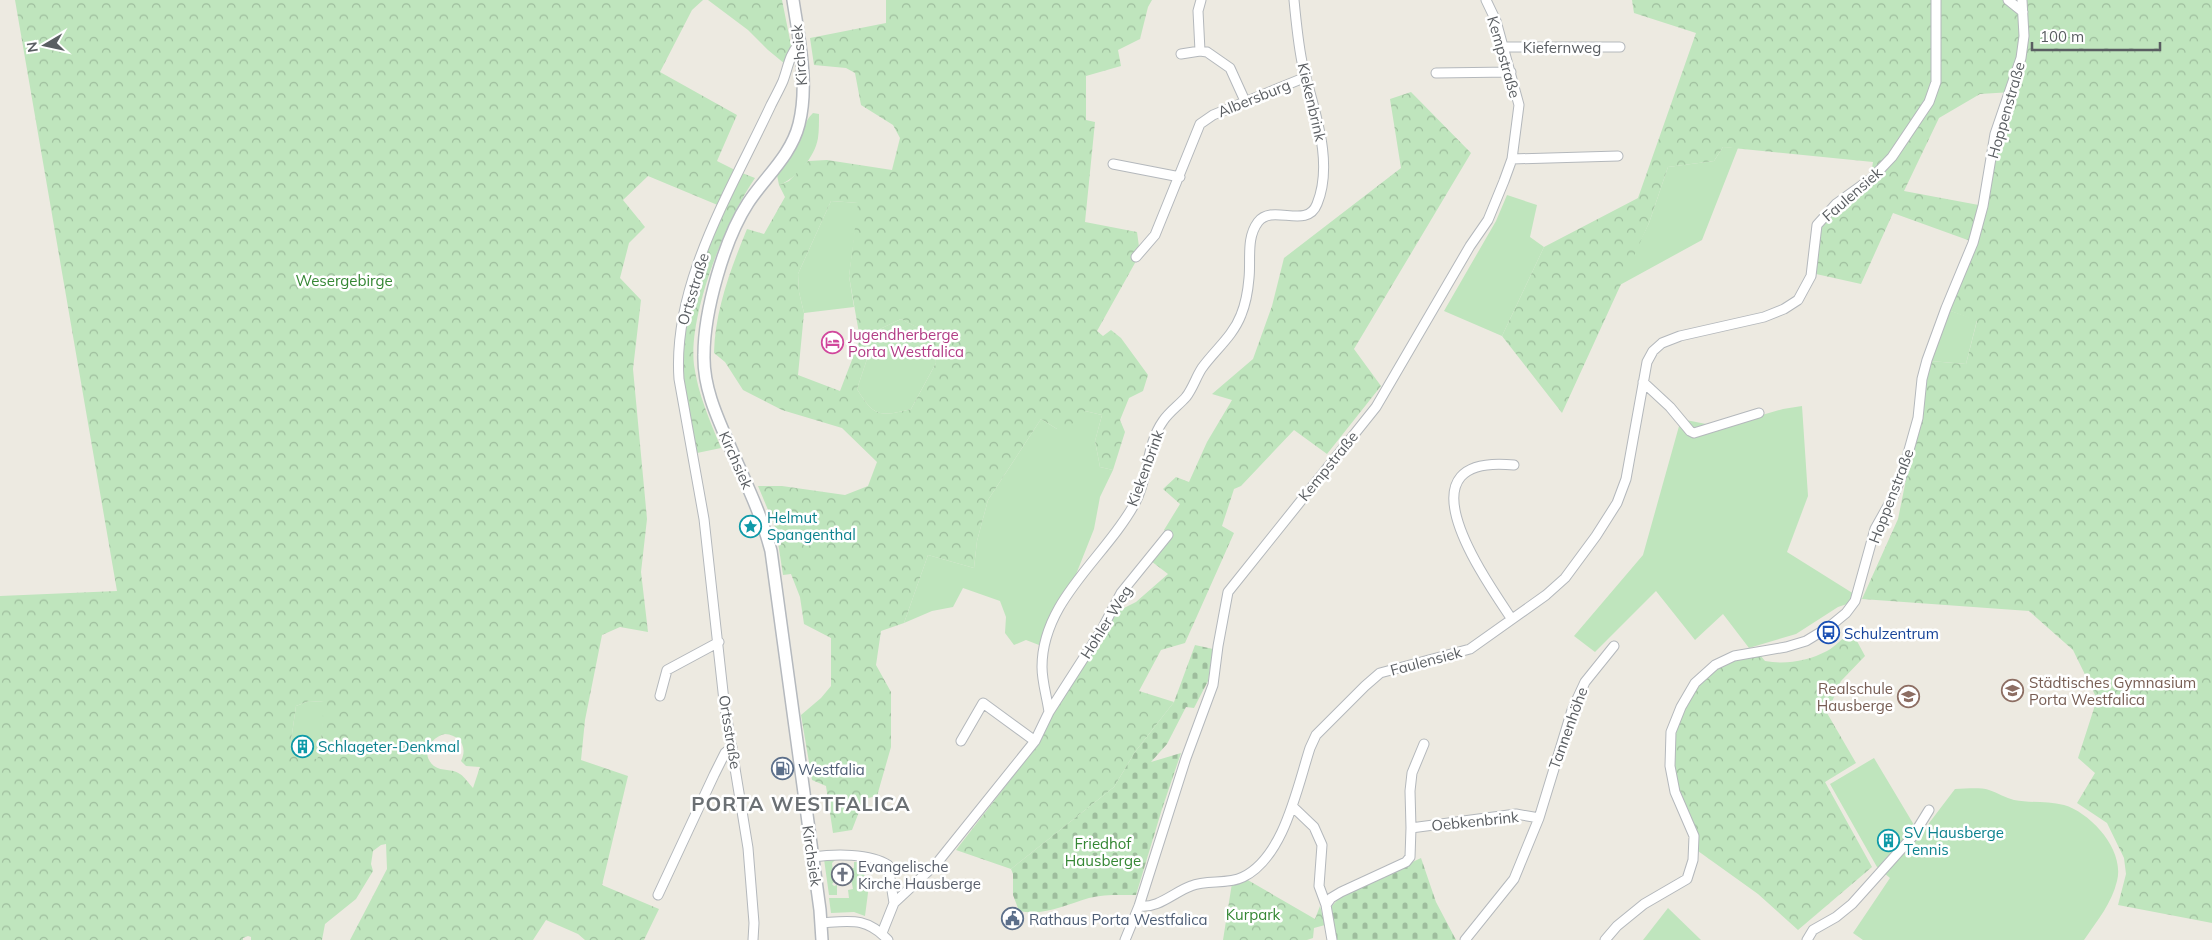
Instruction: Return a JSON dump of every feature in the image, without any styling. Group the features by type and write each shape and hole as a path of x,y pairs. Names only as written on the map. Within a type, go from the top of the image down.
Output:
{"main road":[{"name":"Kirchsiek","path":"793,0 802,87 799,124 787,153 757,191 737,224 722,264 710,307 706,326 704,357 712,403 758,511 771,551 822,940"}],"street":[{"path":"1200,50 1198,11 1201,0"},
{"name":"Kiekenbrink","path":"1049,712 1042,666 1049,628 1075,584 1124,521 1136,502 1143,485 1157,431 1164,419 1185,398 1201,370 1234,330 1246,297 1250,244 1254,229 1262,217 1271,214 1301,216 1312,211 1317,205 1325,166 1324,149 1306,77 1294,0"},
{"name":"Kempstraße","path":"1125,940 1139,906 1186,758 1213,685 1228,592 1376,407 1470,246 1488,220 1512,159 1518,105 1496,21 1486,0"},
{"name":"Faulensiek","path":"1139,906 1149,908 1192,885 1222,882 1243,877 1257,868 1274,846 1292,806 1310,748 1316,735 1365,686 1380,673 1388,670 1422,663 1470,649 1511,618 1546,595 1565,578 1596,536 1617,503 1626,479 1647,362 1653,351 1662,343 1680,336 1764,317 1784,309 1798,300 1812,276 1817,225 1836,204 1872,178 1892,157 1929,102 1936,82 1936,0"},
{"path":"2008,0 2023,12"},
{"name":"Hoppenstraße","path":"1605,940 1617,926 1644,904 1687,879 1694,860 1694,836 1676,792 1670,766 1670,749 1671,732 1681,707 1695,682 1715,665 1734,656 1786,647 1806,641 1829,627 1846,613 1855,601 1875,529 1894,495 1902,475 1918,418 1922,379 1927,360 1946,308 1973,244 1983,206 1995,134 2021,58 2024,36 2022,0"},
{"name":"Ortsstraße","path":"753,940 754,923 748,848 724,701 704,519 679,379 679,336 684,309 708,241 783,81 790,56 799,44"},
{"name":"Kiefernweg","path":"1503,47 1620,47"},
{"path":"1181,54 1200,50 1230,68 1245,101"},
{"path":"1436,73 1510,72"},
{"name":"Albersburg","path":"1136,256 1155,235 1200,124 1213,115 1306,77"},
{"path":"1512,159 1618,156"},
{"path":"1113,164 1180,177"},
{"path":"1643,382 1694,433 1759,413"},
{"path":"1511,618 1475,564 1465,543 1456,516 1454,498 1458,482 1464,474 1475,468 1495,463 1514,465"},
{"name":"Hohler Weg","path":"1049,712 1101,631 1121,593 1168,535"},
{"path":"660,696 666,670 719,642"},
{"name":"Tannenhöhe","path":"1465,940 1514,879 1539,818 1572,710 1585,682 1614,646"},
{"path":"960,741 983,703 1035,741"},
{"path":"894,903 936,863 1035,741 1049,712"},
{"name":"Oebkenbrink","path":"1326,905 1331,898 1341,892 1406,862 1410,857 1410,791 1412,773 1424,744"},
{"path":"658,895 725,753 732,747"},
{"path":"1292,806 1314,827 1322,845 1320,886 1326,905 1332,940"},
{"path":"1807,940 1813,930 1836,917 1852,904 1913,836 1929,810"},
{"name":"Oebkenbrink","path":"1411,828 1516,814 1539,818"},
{"path":"812,857 836,854 863,856 882,861 888,865 894,903 885,937 873,926 858,922 821,924"}],"green space":[{"name":"Wesergebirge","path":"15,0 703,0 692,10 660,72 737,115 717,161 737,171 720,206 648,176 623,200 645,227 629,243 620,278 641,300 633,369 647,519 641,572 648,632 620,627 602,635 585,720 581,760 628,776 602,885 659,909 644,940 585,940 578,934 546,920 533,940 350,940 387,869 386,844 373,851 371,864 373,871 356,899 325,924 322,940 251,940 251,937 248,936 243,938 243,940 0,940 0,596 117,591","holes":["309,701 324,702 320,753 317,759 298,757 290,748 296,706","445,734 455,737 461,743 464,751 461,761 466,766 480,767 473,788 460,774 437,768 430,762 427,752 431,743"]},
{"path":"708,0 782,0 791,45 785,64 748,30"},
{"path":"886,0 1152,0 1148,7 1140,39 1118,50 1121,66 1086,76 1086,120 1095,122 1085,222 1137,232 1140,254 1097,331 1103,336 1111,330 1121,338 1148,375 1143,391 1129,398 1120,420 1125,432 1113,470 1100,467 1095,441 1102,415 1085,411 1067,429 1057,429 1041,419 988,500 977,541 974,568 928,555 904,623 881,631 876,665 891,692 891,747 877,796 864,799 852,830 833,833 826,786 812,780 801,715 821,698 831,686 831,638 804,624 800,597 791,574 783,575 776,529 758,486 782,486 845,495 868,486 877,462 842,428 782,410 743,390 725,362 714,353 715,337 725,290 747,229 764,234 785,197 779,185 789,181 808,161 827,160 892,170 900,138 893,125 861,105 855,73 846,68 814,65 810,38 886,23","holes":["831,201 858,203 849,276 860,339 840,391 798,375 804,313 799,292 798,274","901,319 933,336 936,363 911,409 885,414 873,410 857,389 870,350 880,329"]},
{"path":"1632,0 2212,0 2212,923 2118,905 2126,874 2124,858 2107,823 2077,803 2095,773 2078,758 2097,699 2073,650 2029,611 1862,599 1898,519 1930,361 1966,364 1977,321 1948,310 1976,243 1893,213 1861,284 1816,274 1818,229 1854,186 1871,173 1873,162 1723,147 1714,161 1668,167 1649,223 1562,413 1502,336 1544,247 1638,198 1696,33 1634,13","holes":["2012,92 1997,136 1984,206 1904,191 1939,118 1980,94"]},
{"path":"1411,92 1471,153 1354,349 1381,386 1327,454 1294,430 1241,486 1234,489 1222,526 1234,533 1185,643 1161,650 1139,691 1174,702 1135,752 1114,787 1011,869 956,850 1035,748 1062,698 1113,619 1120,610 1136,602 1168,574 1151,561 1171,537 1164,530 1180,504 1163,489 1176,477 1189,482 1207,442 1232,400 1212,394 1253,359 1272,306 1284,258 1401,168 1390,99"},
{"path":"813,113 819,114 819,129 813,153 798,173 779,185 777,175 796,149 806,124"},
{"path":"1723,147 1738,148 1702,240 1618,286 1649,223 1668,167 1714,161"},
{"path":"742,173 755,178 732,218 711,268 697,320 694,344 694,365 698,386 721,448 697,453 682,382 681,346 691,295 708,245"},
{"path":"1507,195 1537,205 1530,237 1544,247 1502,336 1444,311 1496,221"},
{"path":"831,201 859,203 849,276 854,307 804,313 799,292 798,274"},
{"path":"1948,310 1977,320 1966,364 1930,361"},
{"path":"901,319 934,336 936,363 911,409 885,414 873,410 857,389 870,350 880,329"},
{"path":"1802,406 1808,496 1787,552 1862,599 1838,607 1796,634 1749,648 1723,614 1695,640 1656,591 1595,652 1574,636 1643,555 1681,419 1721,427 1783,409"},
{"path":"1085,411 1102,415 1095,441 1100,467 1113,470 1100,497 1094,529 1073,582 1047,621 1039,645 1026,640 1014,645 1005,633 1006,617 1000,601 963,588 953,607 932,611 904,623 928,555 974,568 977,541 988,500 1041,419 1057,429"},
{"path":"1851,630 1865,656 1841,681 1827,713 1856,763 1825,782 1872,867 1798,930 1758,894 1698,851 1693,830 1674,778 1671,754 1673,740 1682,712 1689,698 1706,675 1716,667 1732,660 1760,655 1765,661 1773,662 1804,660 1830,649"},
{"name":"Friedhof Hausberge","path":"1195,645 1213,649 1208,681 1194,708 1186,707 1167,744 1151,762 1181,753 1136,895 1100,896 1046,911 1019,911 1013,895 1013,874 1011,869 1114,787 1135,752 1174,702"},
{"path":"309,701 325,702 320,753 317,760 298,757 290,748 296,706"},
{"path":"1874,758 1920,835 1955,789 1985,789 2014,800 2064,805 2074,809 2095,824 2111,845 2116,857 2117,881 2112,897 2104,912 2084,940 1863,940 1853,933 1890,878 1877,867 1830,784"},
{"path":"837,858 832,863 834,882 832,884 834,886 837,885 837,895 829,895 824,859"},
{"path":"1421,858 1436,902 1456,940 1335,940 1330,914 1331,907 1342,895"},
{"path":"854,862 858,862 869,885 865,916 854,912 831,913 829,898 849,898 848,890 853,889 849,869 854,868"},
{"name":"Kurpark","path":"1246,879 1315,919 1320,906 1325,925 1314,928 1313,938 1307,940 1223,940 1232,883"},
{"path":"1668,908 1701,940 1643,940"}],"place":[{"name":"Jugendherberge Porta Westfalica","path":"832,343"},
{"name":"Helmut Spangenthal","path":"751,526"},
{"name":"Schulzentrum","path":"1828,633"},
{"name":"Städtisches Gymnasium Porta Westfalica","path":"2013,691"},
{"name":"Realschule Hausberge","path":"1909,697"},
{"name":"Schlageter-Denkmal","path":"302,746"},
{"name":"Westfalia","path":"782,769"},
{"name":"SV Hausberge Tennis","path":"1888,841"},
{"name":"Evangelische Kirche Hausberge","path":"842,875"},
{"name":"Rathaus Porta Westfalica","path":"1013,919"}],"district":[{"name":"PORTA WESTFALICA","path":"801,803"}]}
